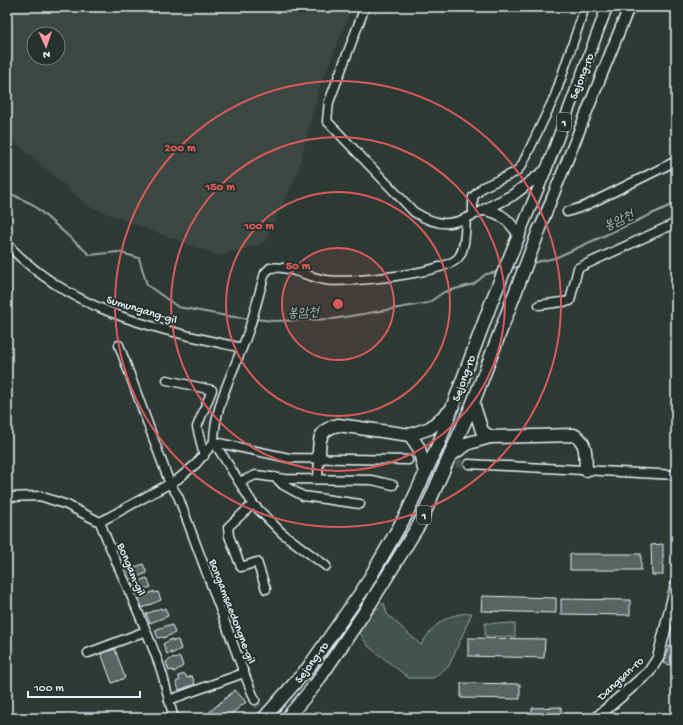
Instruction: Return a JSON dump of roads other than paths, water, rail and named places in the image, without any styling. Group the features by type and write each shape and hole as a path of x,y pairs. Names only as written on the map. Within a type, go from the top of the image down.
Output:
{"highway":[{"name":"Sejong-ro","path":"287,718 314,685 374,597 420,523 473,402 540,228"},
{"name":"Sejong-ro","path":"264,718 308,668 364,588 406,515 452,409 493,298 519,235"},
{"path":"473,402 482,431 490,438"},
{"path":"319,459 319,441 323,433 329,428 338,425 410,435 430,428 452,409"},
{"path":"410,435 419,448 425,473"},
{"path":"451,455 469,444 490,438 574,435 582,439 585,446 586,470"}],"main road":[{"name":"Sejong-ro","path":"519,235 546,170 607,7"},
{"name":"Sejong-ro","path":"540,228 629,7"},
{"path":"484,210 513,195 546,170"},
{"path":"484,210 494,211 502,215 519,235"},
{"name":"Dangsan-ro","path":"596,718 649,672 658,658 676,585"}],"street":[{"path":"365,7 329,102 327,121 414,212 436,223 450,223 470,217 484,210"},
{"path":"326,566 282,533 253,504 214,442 214,427 231,373 243,345 265,273 270,268 278,267 304,276 327,281 362,281 411,274 457,260 462,252 473,196 482,186 516,172 522,165 555,96 585,7"},
{"path":"567,212 585,206 676,161"},
{"path":"539,305 570,302 578,268 676,223"},
{"name":"Sumungang-gil","path":"7,244 21,259 46,278 76,297 104,311 130,320 243,345"},
{"name":"Bongamsaedongne-gil","path":"119,345 170,484 178,496 244,673 169,700"},
{"path":"167,380 212,390 197,427 204,456"},
{"path":"7,497 40,496 67,505 100,522 178,479 204,456 214,442"},
{"path":"214,442 289,458 408,460"},
{"path":"318,479 319,459"},
{"path":"470,464 676,475"},
{"path":"239,482 256,475 285,479 372,480 394,485"},
{"path":"274,477 283,485 303,496 360,504"},
{"name":"Bongamsaedongne-gil","path":"253,504 228,527 229,536 241,567 257,562 266,589"},
{"name":"Bongam-gil","path":"100,522 114,561 146,631 161,671 174,718"},
{"path":"88,652 146,631"},
{"path":"244,673 255,700"}],"waterway":[{"name":"봉암천","path":"7,192 32,204 90,255 118,252 139,258 147,285 178,307 250,319"},
{"name":"봉암천","path":"532,263 555,258 676,203"},
{"name":"봉암천","path":"510,269 520,266"},
{"name":"봉암천","path":"254,319 275,321 333,319 428,303 444,292 474,284 486,274 498,272"}],"tunnel":[{"path":"408,460 469,464"},
{"path":"255,700 263,718"}]}
